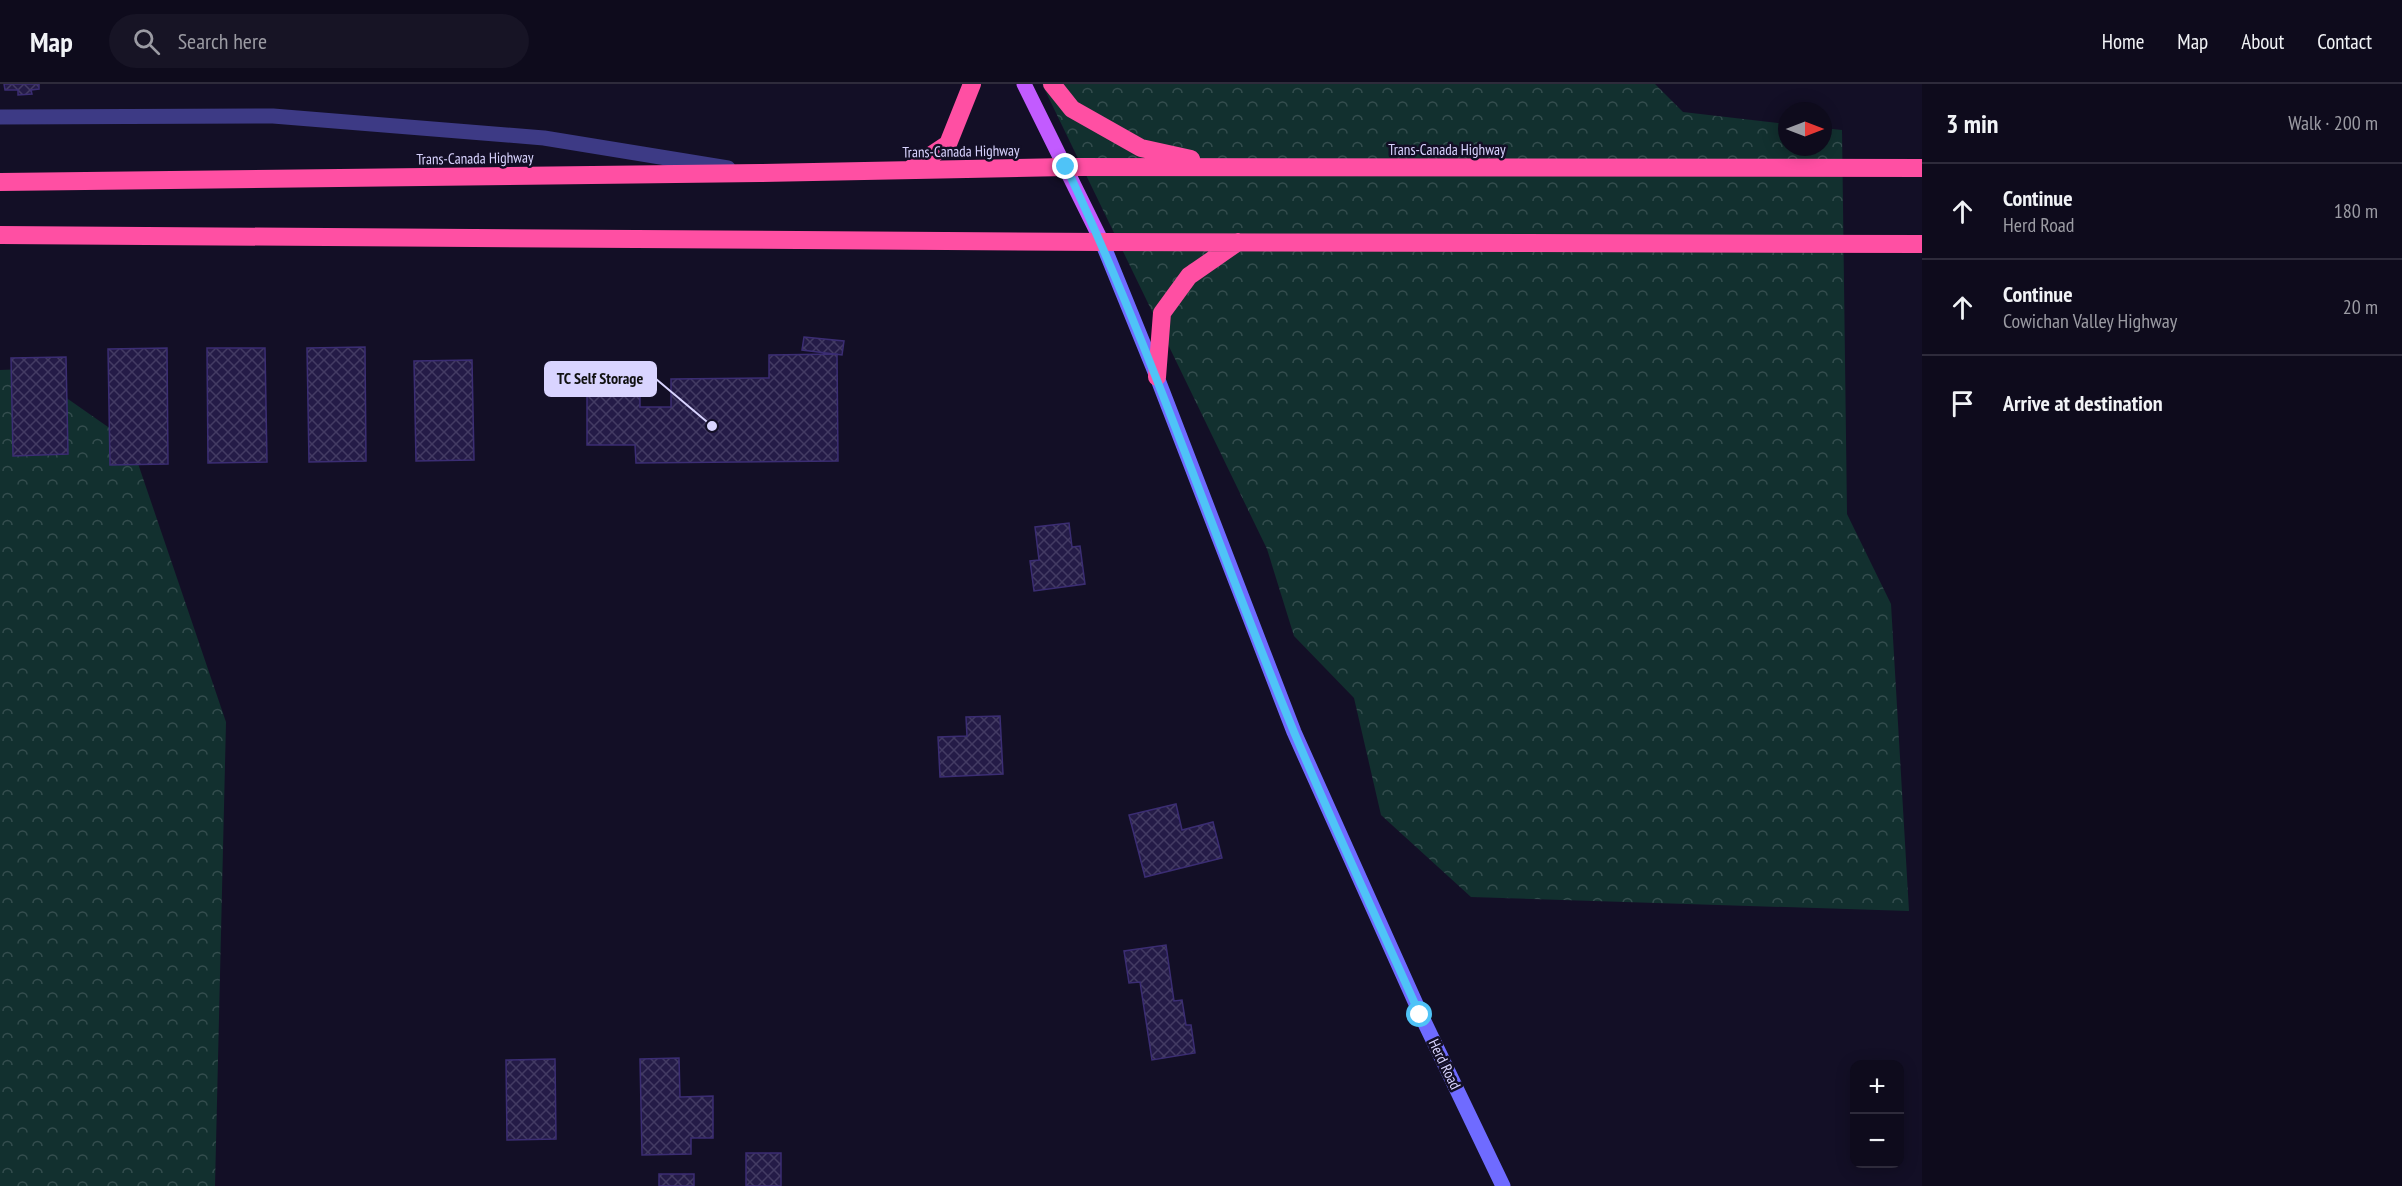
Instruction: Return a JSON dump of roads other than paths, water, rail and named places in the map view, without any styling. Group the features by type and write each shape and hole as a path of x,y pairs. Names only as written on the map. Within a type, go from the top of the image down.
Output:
{"highway":[{"path":"909,170 948,144 972,84"},
{"path":"1052,84 1072,109 1142,148 1222,167"},
{"name":"Trans-Canada Highway","path":"0,182 1066,167 1922,168"},
{"path":"0,235 1102,242 1922,244"},
{"path":"1157,377 1162,313 1189,276 1238,242"}],"main road":[{"path":"1024,84 1102,242"}],"street":[{"name":"Herd Road","path":"1102,242 1157,377 1294,732 1420,1015 1503,1186"}],"lane":[{"path":"0,117 273,116 544,138 760,173"}],"place":[{"name":"TC Self Storage","path":"712,426"}]}
